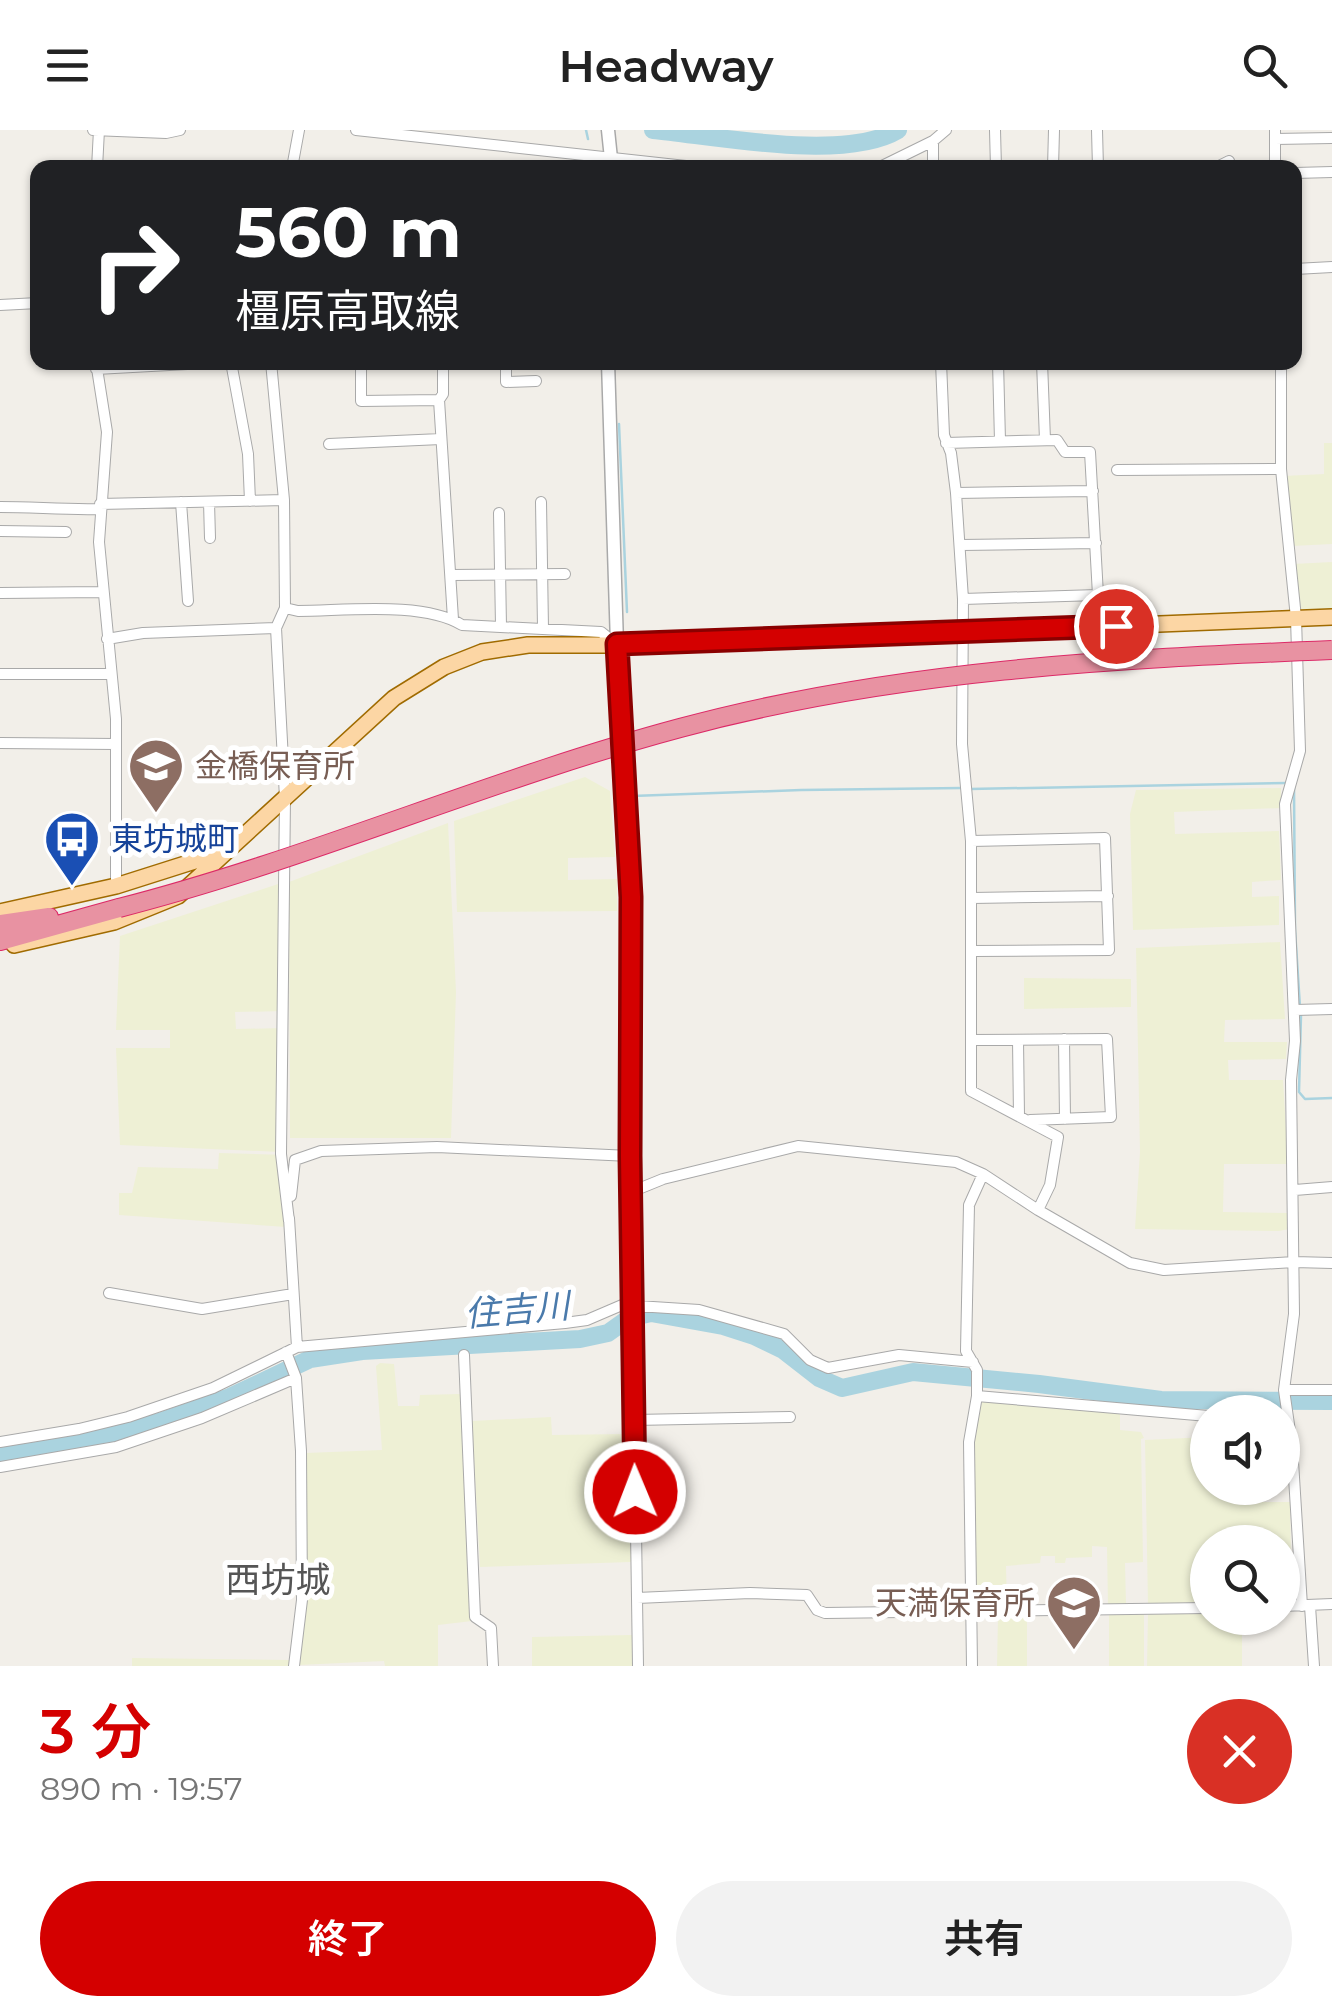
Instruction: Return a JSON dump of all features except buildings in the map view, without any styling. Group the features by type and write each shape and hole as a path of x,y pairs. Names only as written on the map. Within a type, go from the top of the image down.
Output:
{"highway":[{"path":"0,944 300,856 610,748 752,710 860,688 972,672 1332,650"},
{"path":"0,924 119,908"}],"main road":[{"path":"0,944 114,922 162,905 196,883 394,698 444,666 504,648 964,634 1332,617"},
{"path":"0,912 202,862 239,844"}],"street":[{"path":"97,160 97,130 180,130"},
{"path":"293,160 299,130"},
{"path":"356,130 611,159 608,130"},
{"path":"894,160 946,130"},
{"path":"995,130 996,160"},
{"path":"1053,160 1054,130"},
{"path":"1098,130 1098,160"},
{"path":"1275,135 1332,138"},
{"path":"933,141 933,160"},
{"path":"582,154 583,160"},
{"path":"1302,173 1332,172"},
{"path":"1302,269 1332,267"},
{"path":"0,305 30,303"},
{"path":"97,370 107,432 100,507 102,592 116,744 116,886"},
{"path":"232,370 248,454 250,500"},
{"path":"273,370 284,500 284,608 276,628 285,798 282,1154 294,1294 291,1349 302,1451 302,1600 294,1666"},
{"path":"361,370 360,401 440,400"},
{"path":"443,370 441,439 453,620"},
{"path":"506,370 506,382 536,381"},
{"path":"608,370 617,644 631,897 630,1156 638,1666"},
{"path":"941,370 964,599 965,788 972,898 971,1091 1058,1137 1050,1185 1038,1210"},
{"path":"998,370 1000,441"},
{"path":"1042,370 1045,440"},
{"path":"1281,370 1280,469 1296,618 1300,751 1285,804 1299,1010 1291,1080 1294,1314 1284,1395"},
{"path":"329,444 441,439"},
{"path":"946,443 1057,440 1065,452 1090,452 1098,595 964,599"},
{"path":"1117,470 1280,469"},
{"path":"956,493 1093,491"},
{"path":"0,507 53,511 284,500"},
{"path":"181,502 188,601"},
{"path":"209,502 210,538"},
{"path":"541,502 543,628"},
{"path":"498,514 501,626"},
{"path":"0,531 66,532"},
{"path":"961,545 1096,543"},
{"path":"452,575 565,574"},
{"path":"0,592 102,592"},
{"path":"284,608 420,611 462,625 600,632 617,644"},
{"path":"107,639 143,633 276,628"},
{"path":"0,674 111,674"},
{"path":"0,743 116,744"},
{"path":"971,842 1105,838 1109,950 972,951"},
{"path":"972,898 1108,896"},
{"path":"1299,1010 1332,1009"},
{"path":"1064,1039 1065,1119"},
{"path":"972,1040 1107,1039 1111,1117 1022,1118"},
{"path":"1018,1040 1022,1118"},
{"path":"631,1192 663,1178 798,1146 956,1162 983,1174 1130,1263 1164,1270 1332,1263"},
{"path":"289,1221 295,1160 321,1151 437,1147 630,1156"},
{"path":"972,1666 969,1442 977,1370 966,1351 969,1205 983,1174"},
{"path":"1295,1190 1332,1187"},
{"path":"109,1294 202,1309 294,1294"},
{"path":"0,1442 128,1417 213,1388 291,1349 565,1323 587,1320 622,1306 699,1310 784,1334 810,1360 828,1368 899,1355 972,1362"},
{"path":"464,1355 475,1617 491,1628 492,1666"},
{"path":"0,1467 116,1447 202,1418 296,1378"},
{"path":"1284,1390 1332,1390"},
{"path":"977,1396 1190,1414"},
{"path":"634,1420 790,1417"},
{"path":"1295,1505 1314,1666"},
{"path":"636,1598 807,1595 817,1610 824,1613 1190,1608"},
{"path":"1300,1606 1332,1604"}],"green space":[{"path":"1324,443 1332,443 1332,544 1292,546 1283,476 1324,474"},
{"path":"1332,562 1332,611 1300,612 1293,564"},
{"path":"585,777 610,791 615,857 568,858 568,880 617,879 617,911 457,912 454,821"},
{"path":"1281,788 1281,808 1174,812 1175,834 1279,831 1281,880 1252,882 1252,897 1279,896 1279,925 1133,930 1130,814 1136,790"},
{"path":"448,823 456,992 451,1138 290,1138 289,882"},
{"path":"284,882 286,1011 235,1012 236,1029 285,1028 281,1152 120,1145 116,1048 170,1048 170,1030 116,1030 120,936"},
{"path":"1280,942 1285,1019 1225,1020 1224,1042 1287,1042 1286,1059 1228,1060 1229,1080 1283,1080 1288,1164 1224,1164 1223,1212 1288,1213 1289,1229 1135,1229 1140,1152 1136,948"},
{"path":"1024,978 1131,979 1131,1007 1024,1009"},
{"path":"219,1153 286,1155 286,1227 119,1215 119,1193 132,1193 138,1167 218,1169"},
{"path":"394,1364 398,1406 419,1406 420,1395 460,1394 472,1621 438,1625 438,1666 385,1666 384,1661 298,1665 305,1609 306,1453 382,1450 376,1366"},
{"path":"983,1399 1120,1411 1120,1430 1141,1432 1143,1562 1125,1563 1126,1604 1108,1605 1107,1547 1092,1546 1092,1557 1066,1558 1065,1563 1055,1563 1055,1556 1041,1556 1040,1563 1006,1566 1007,1607 976,1608 971,1441"},
{"path":"551,1417 552,1435 628,1434 631,1562 480,1567 472,1421"},
{"path":"1190,1438 1190,1505 1290,1505 1290,1525 1190,1525 1190,1603 1148,1604 1145,1440"},
{"path":"1190,1612 1190,1635 1242,1635 1242,1666 1147,1666 1148,1613"},
{"path":"1144,1613 1144,1666 1109,1666 1109,1614"},
{"path":"998,1617 1027,1617 1027,1666 997,1666"},
{"path":"632,1635 632,1666 532,1666 532,1637"},
{"path":"132,1658 290,1660 290,1666 132,1666"}],"waterway":[{"path":"586,130 588,139"},
{"path":"653,130 814,146 875,139 898,130"},
{"path":"619,424 627,612"},
{"path":"630,691 631,732"},
{"path":"631,750 632,796 962,788"},
{"path":"970,789 1287,783"},
{"path":"1294,786 1300,1007"},
{"path":"1301,1015 1299,1092 1305,1099 1332,1098"},
{"name":"住吉川","path":"0,1454 98,1438 159,1422 230,1397 310,1359 362,1351 580,1339 608,1333 629,1318 651,1313 723,1326 754,1336 783,1350 819,1378 842,1388 913,1372 1161,1400 1332,1401"}],"place":[{"name":"金橋保育所","path":"156,815"},
{"name":"東坊城町","path":"72,888"},
{"name":"天満保育所","path":"1074,1652"}],"district":[{"name":"西坊城","path":"278,1580"}],"route":[{"path":"635,1492 631,897 617,644 1116,626"}]}
